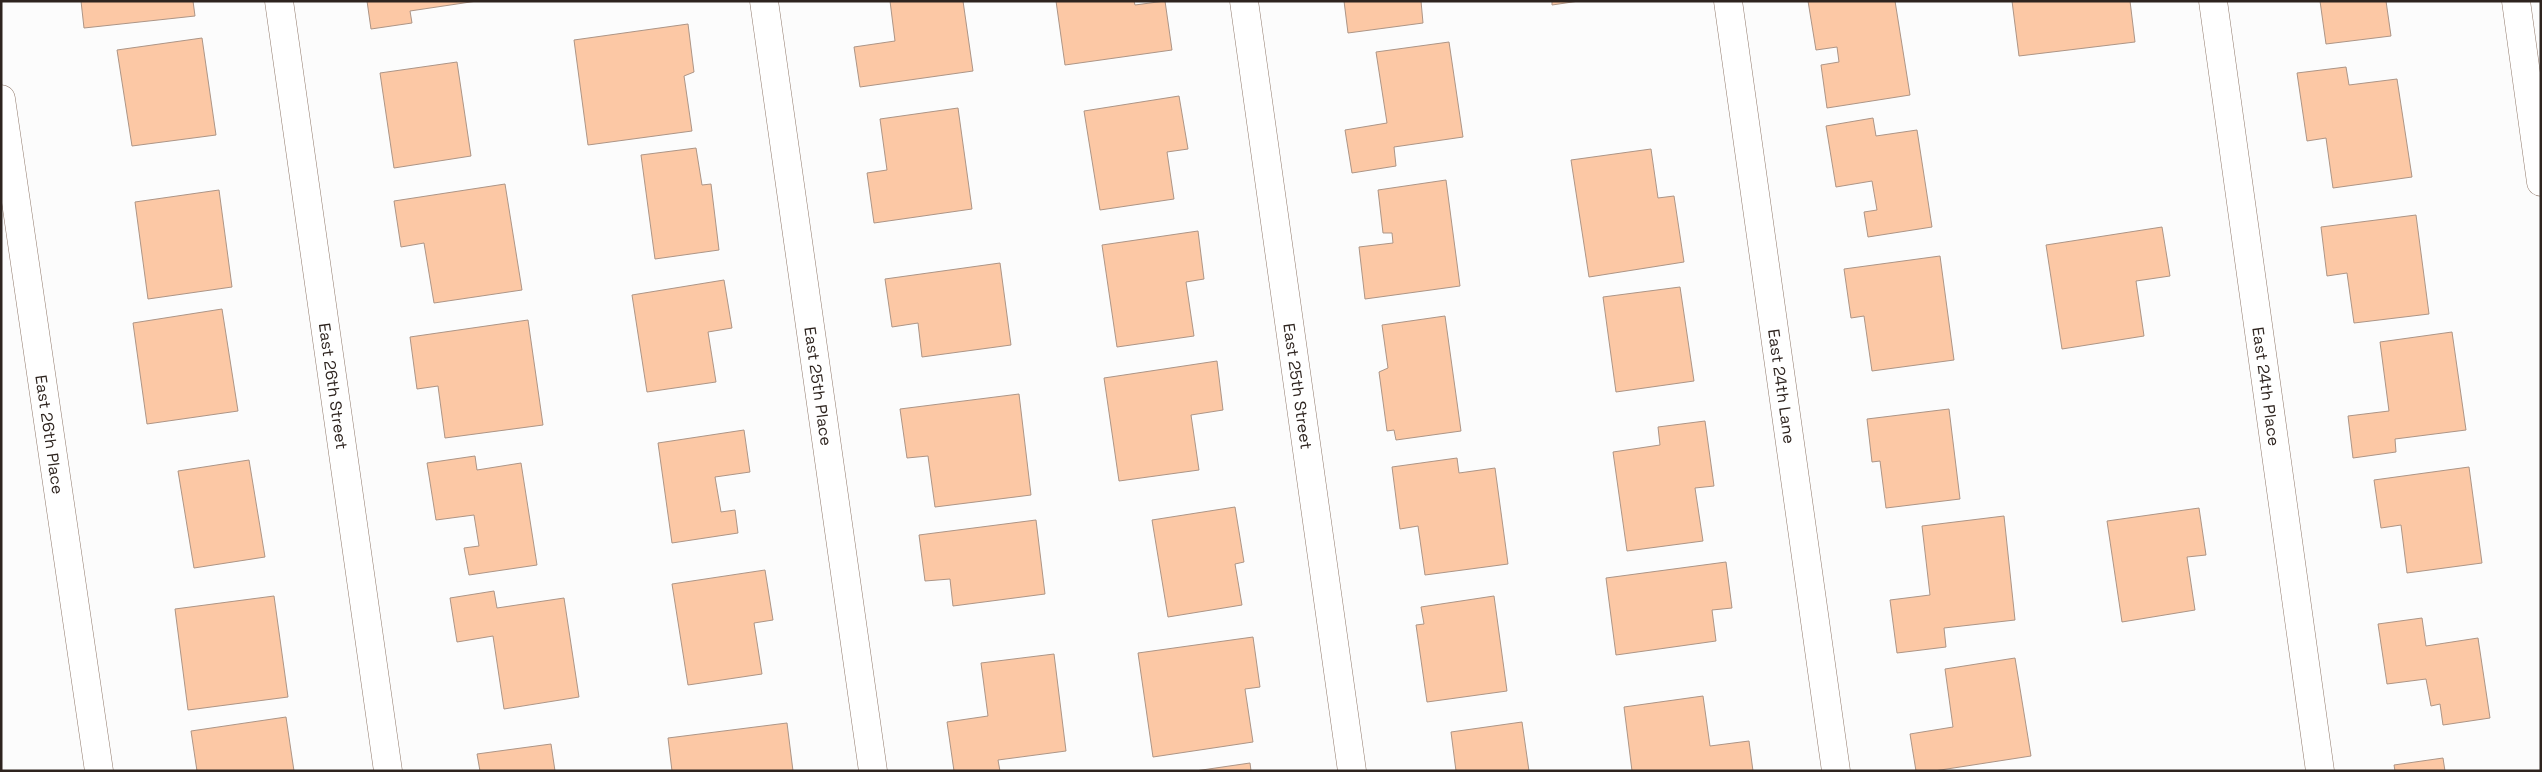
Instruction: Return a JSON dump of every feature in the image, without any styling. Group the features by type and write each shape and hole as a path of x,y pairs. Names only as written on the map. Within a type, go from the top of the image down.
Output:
{"street":[{"name":"East 26th Street","path":"279,1 388,771"},
{"name":"East 25th Place","path":"764,1 873,771"},
{"name":"East 25th Street","path":"1244,1 1352,771"},
{"name":"East 24th Lane","path":"1728,1 1836,771"},
{"name":"East 24th Place","path":"2214,1 2320,771"},
{"path":"2516,1 2541,182"},
{"name":"East 26th Place","path":"1,99 99,771"}],"building":[{"path":"81,1 193,1 195,16 84,28"},
{"path":"367,1 477,1 410,11 412,23 371,29"},
{"path":"890,1 963,1 973,71 860,87 854,47 895,41"},
{"path":"1056,1 1134,1 1135,5 1165,1 1172,50 1065,65"},
{"path":"1344,1 1421,1 1423,23 1348,33"},
{"path":"1552,1 1579,1 1552,5"},
{"path":"1808,1 1895,1 1910,95 1827,108 1821,65 1839,62 1837,47 1816,50"},
{"path":"2012,1 2130,1 2135,42 2019,56"},
{"path":"2320,1 2386,1 2391,36 2326,44"},
{"path":"688,24 694,72 684,76 692,131 588,145 574,40"},
{"path":"202,38 216,135 132,146 117,50"},
{"path":"1449,42 1463,137 1394,147 1396,166 1352,173 1345,130 1387,123 1376,52"},
{"path":"457,62 471,156 394,168 380,73"},
{"path":"2346,67 2349,85 2397,79 2412,177 2333,188 2326,138 2307,141 2297,73"},
{"path":"1179,96 1188,149 1167,152 1174,199 1100,210 1084,111"},
{"path":"958,108 972,209 874,223 867,173 887,170 880,119"},
{"path":"1873,118 1876,136 1917,130 1932,227 1868,237 1864,212 1877,210 1872,181 1836,187 1826,126"},
{"path":"696,148 702,185 711,184 719,250 655,259 641,155"},
{"path":"1651,149 1658,198 1674,196 1684,262 1589,277 1571,160"},
{"path":"1446,180 1460,286 1365,299 1359,247 1393,243 1392,233 1383,233 1378,190"},
{"path":"505,184 522,290 434,303 424,243 401,247 394,201"},
{"path":"219,190 232,287 148,299 135,202"},
{"path":"2416,215 2429,314 2354,323 2347,273 2327,276 2321,227"},
{"path":"2162,227 2170,276 2136,281 2144,336 2062,349 2046,245"},
{"path":"1198,231 1204,279 1186,282 1194,336 1117,347 1102,245"},
{"path":"1940,256 1954,360 1872,371 1864,316 1851,318 1844,269"},
{"path":"1000,263 1011,345 922,357 918,323 892,327 885,279"},
{"path":"724,280 732,328 708,332 716,382 647,392 632,295"},
{"path":"1680,287 1694,381 1616,392 1603,297"},
{"path":"222,309 238,411 147,424 133,323"},
{"path":"1445,316 1461,431 1396,440 1394,430 1387,431 1379,372 1388,368 1382,325"},
{"path":"528,320 543,425 445,438 438,386 417,389 410,337"},
{"path":"2452,332 2466,430 2395,439 2396,452 2353,458 2348,416 2389,411 2380,342"},
{"path":"1217,361 1223,410 1191,415 1199,470 1119,481 1104,378"},
{"path":"1019,394 1031,495 935,507 928,456 907,458 900,409"},
{"path":"1949,409 1960,499 1886,508 1880,461 1872,462 1867,419"},
{"path":"1705,421 1714,486 1695,488 1703,541 1627,551 1613,452 1660,445 1658,427"},
{"path":"744,430 750,472 715,477 721,512 735,510 738,533 672,543 658,443"},
{"path":"475,456 477,470 521,463 537,565 469,575 464,548 479,546 474,515 436,520 427,463"},
{"path":"1457,458 1459,473 1495,468 1508,564 1425,575 1418,526 1400,529 1392,467"},
{"path":"249,460 265,557 194,568 178,471"},
{"path":"2469,467 2482,563 2407,573 2401,525 2381,528 2374,480"},
{"path":"1235,507 1244,562 1235,564 1242,605 1168,617 1152,520"},
{"path":"2199,508 2206,555 2187,557 2195,610 2122,622 2107,521"},
{"path":"2004,516 2015,620 1944,628 1946,647 1897,653 1890,600 1930,595 1922,526"},
{"path":"1036,520 1045,594 953,606 950,579 925,581 919,535"},
{"path":"1726,562 1732,608 1712,610 1716,641 1616,655 1606,578"},
{"path":"765,570 773,620 754,623 762,674 688,685 672,584"},
{"path":"494,591 497,608 564,598 579,697 504,709 493,636 457,642 450,598"},
{"path":"274,596 288,697 188,710 175,609"},
{"path":"1494,596 1507,691 1427,702 1416,625 1424,624 1421,607"},
{"path":"2422,618 2426,646 2478,638 2490,718 2443,725 2440,704 2431,706 2426,679 2387,684 2378,624"},
{"path":"1253,637 1260,687 1245,689 1253,742 1153,757 1138,653"},
{"path":"1054,654 1066,751 998,760 1000,771 954,771 947,722 988,716 981,663"},
{"path":"2015,658 2031,756 1934,771 1916,771 1910,734 1953,727 1945,669"},
{"path":"1703,696 1710,746 1749,741 1753,771 1632,771 1624,707"},
{"path":"286,717 294,771 197,771 191,731"},
{"path":"1522,722 1529,771 1456,771 1451,732"},
{"path":"787,723 793,771 672,771 668,738"},
{"path":"551,744 555,771 480,771 477,754"},
{"path":"2443,758 2445,771 2395,771 2394,765"},
{"path":"1250,763 1251,771 1195,771"}]}
